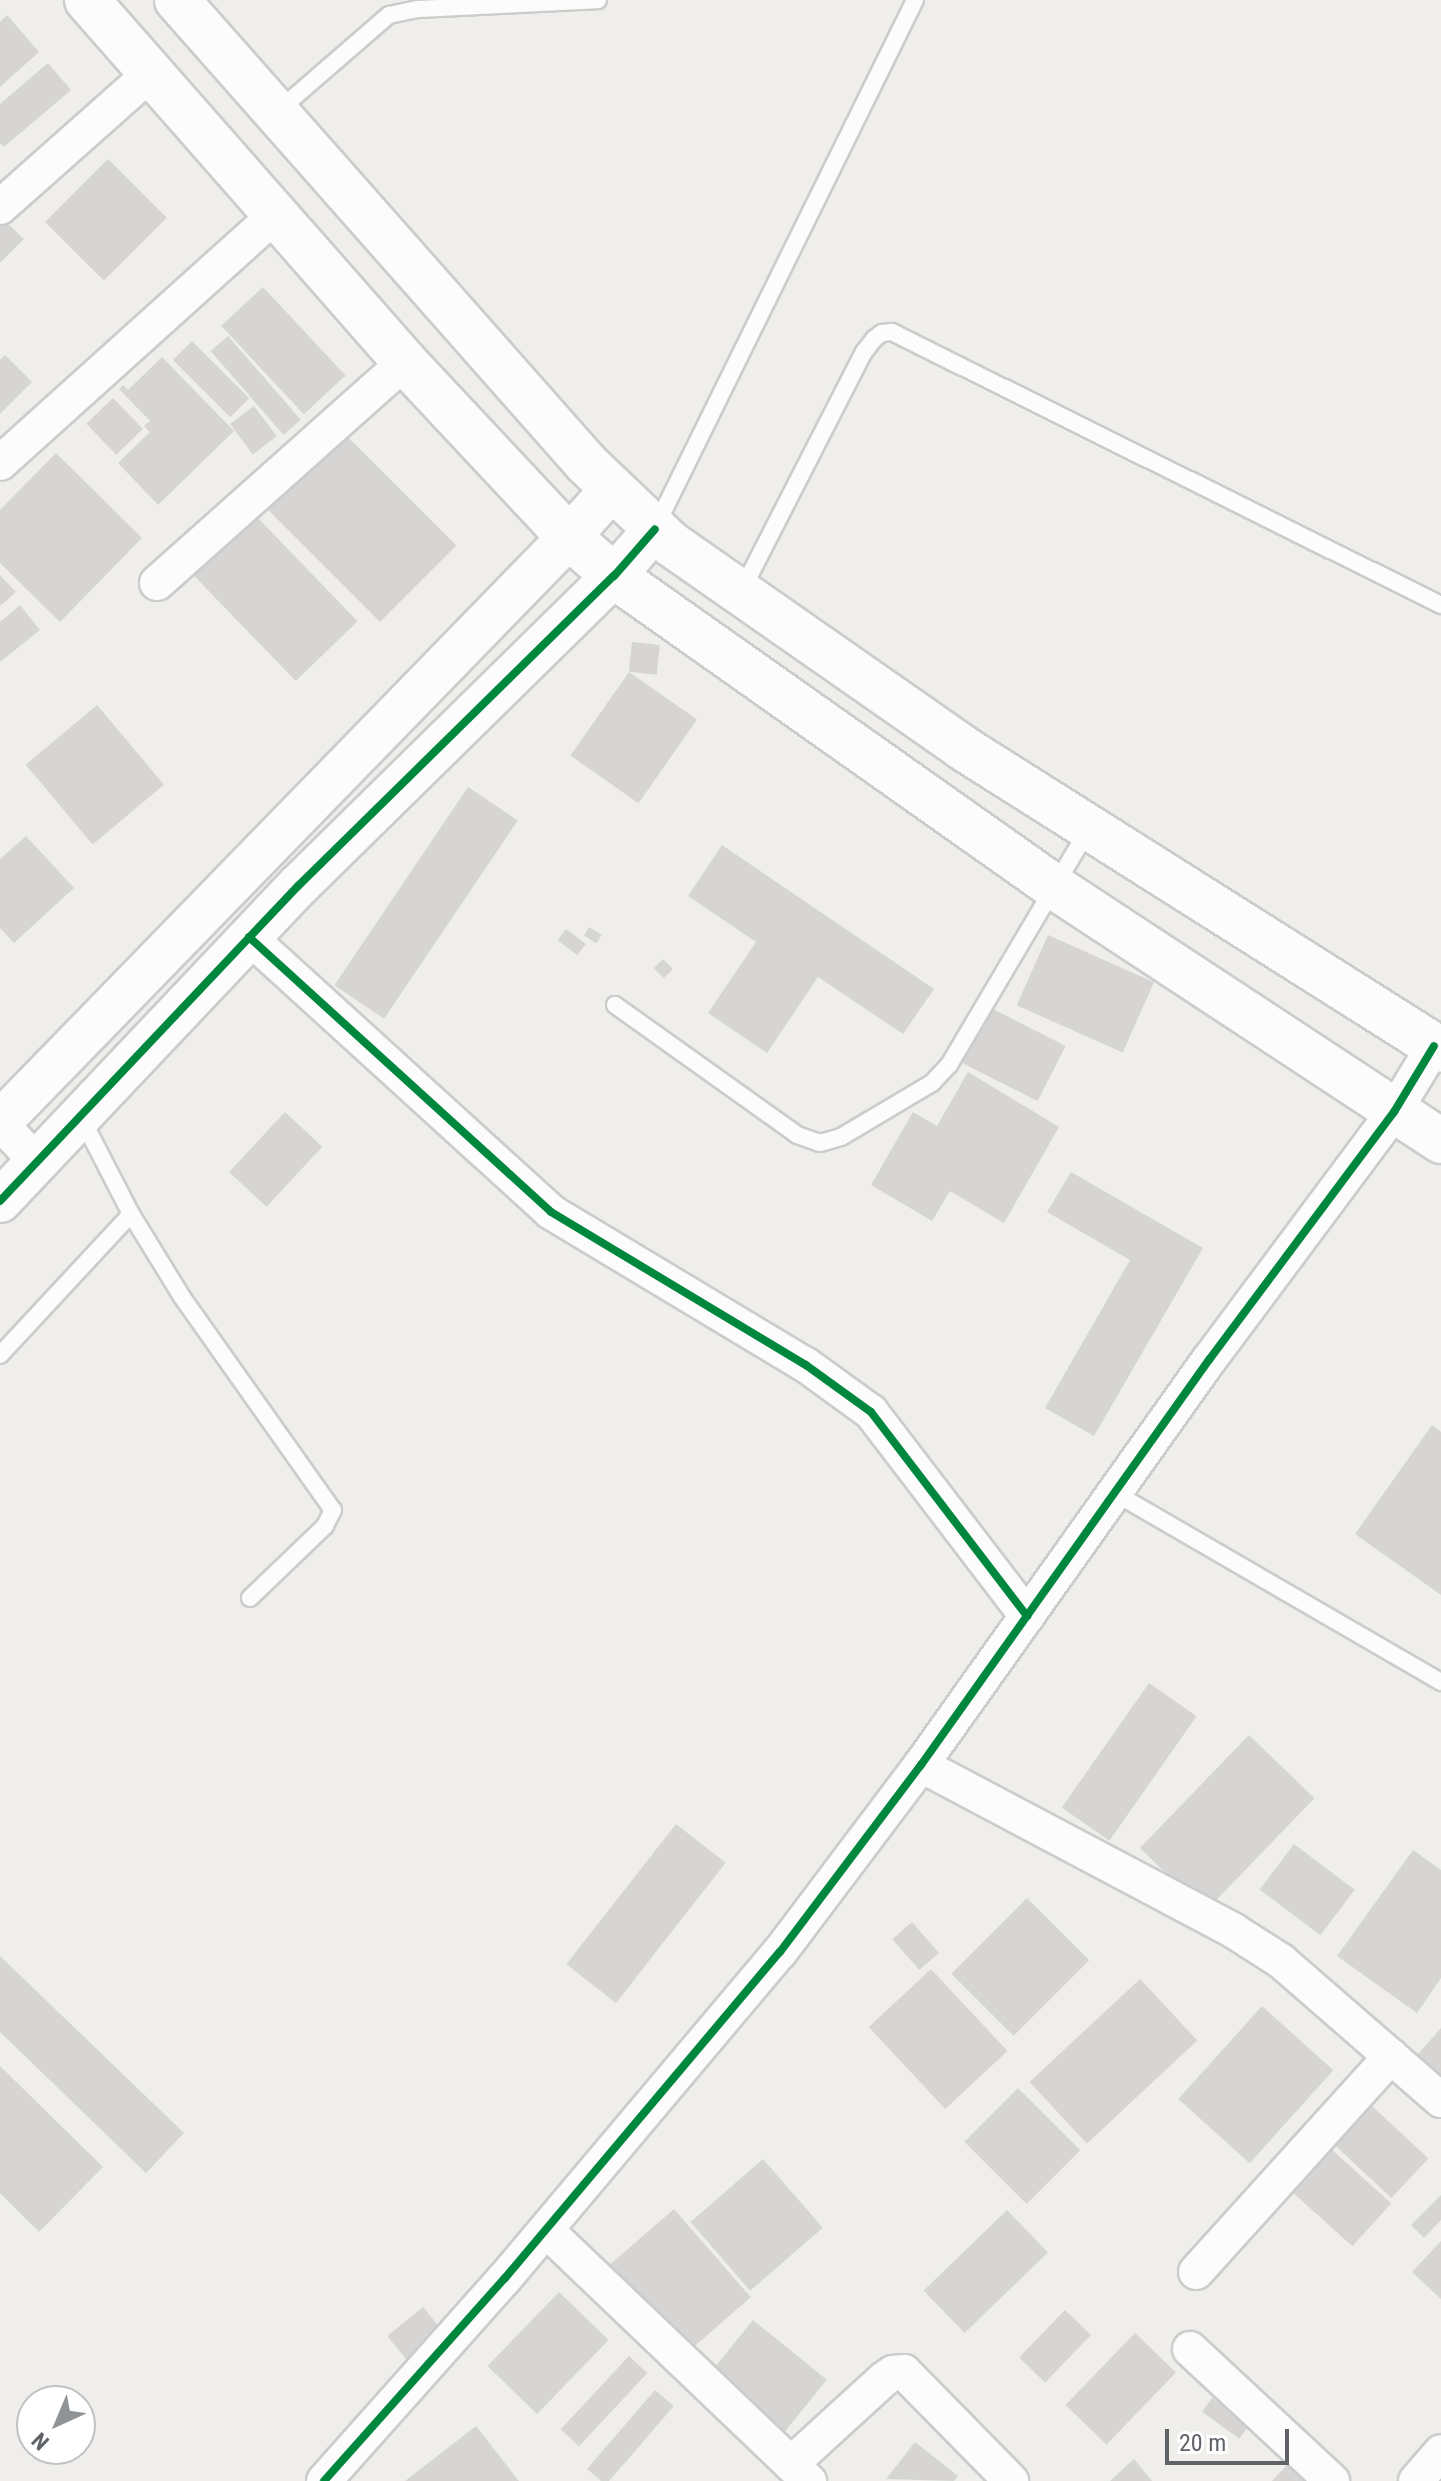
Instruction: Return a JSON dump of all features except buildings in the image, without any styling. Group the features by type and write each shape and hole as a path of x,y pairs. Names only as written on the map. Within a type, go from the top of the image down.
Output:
{"main road":[{"path":"87,0 405,362 569,537 614,576 1056,888 1441,1141"},
{"path":"177,0 612,489 655,529 740,595 963,748 1438,1048"}],"street":[{"path":"0,207 152,72"},
{"path":"0,463 275,215"},
{"path":"157,583 405,362"},
{"path":"37,1162 0,1123 612,489"},
{"path":"0,1201 249,937 614,576 655,529"},
{"path":"249,937 551,1212 806,1365 871,1412 1027,1616"},
{"path":"341,2474 780,1952 921,1765 1209,1360 1438,1048"},
{"path":"921,1765 1234,1931 1281,1961 1441,2100"},
{"path":"1196,2272 1391,2056"},
{"path":"546,2230 800,2472 884,2379 893,2373 904,2372 1011,2481"},
{"path":"1190,2349 1332,2481"},
{"path":"1416,2481 1441,2452"}],"lane":[{"path":"277,113 391,8 598,0"},
{"path":"655,529 915,0"},
{"path":"740,595 864,352 882,333 892,332 1441,605"},
{"path":"615,1005 797,1135 820,1143 831,1140 932,1083 949,1065 1090,827"},
{"path":"81,1115 131,1214 197,1320 333,1510 325,1526 250,1598"},
{"path":"0,1355 131,1214"},
{"path":"1115,1493 1441,1682"}],"cycle path":[{"path":"0,1201 298,886 614,576 655,529"},
{"path":"249,937 551,1212 806,1365 871,1412 1027,1616"},
{"path":"324,2481 505,2278 780,1952 921,1765 1209,1360 1394,1112 1434,1046"}]}
